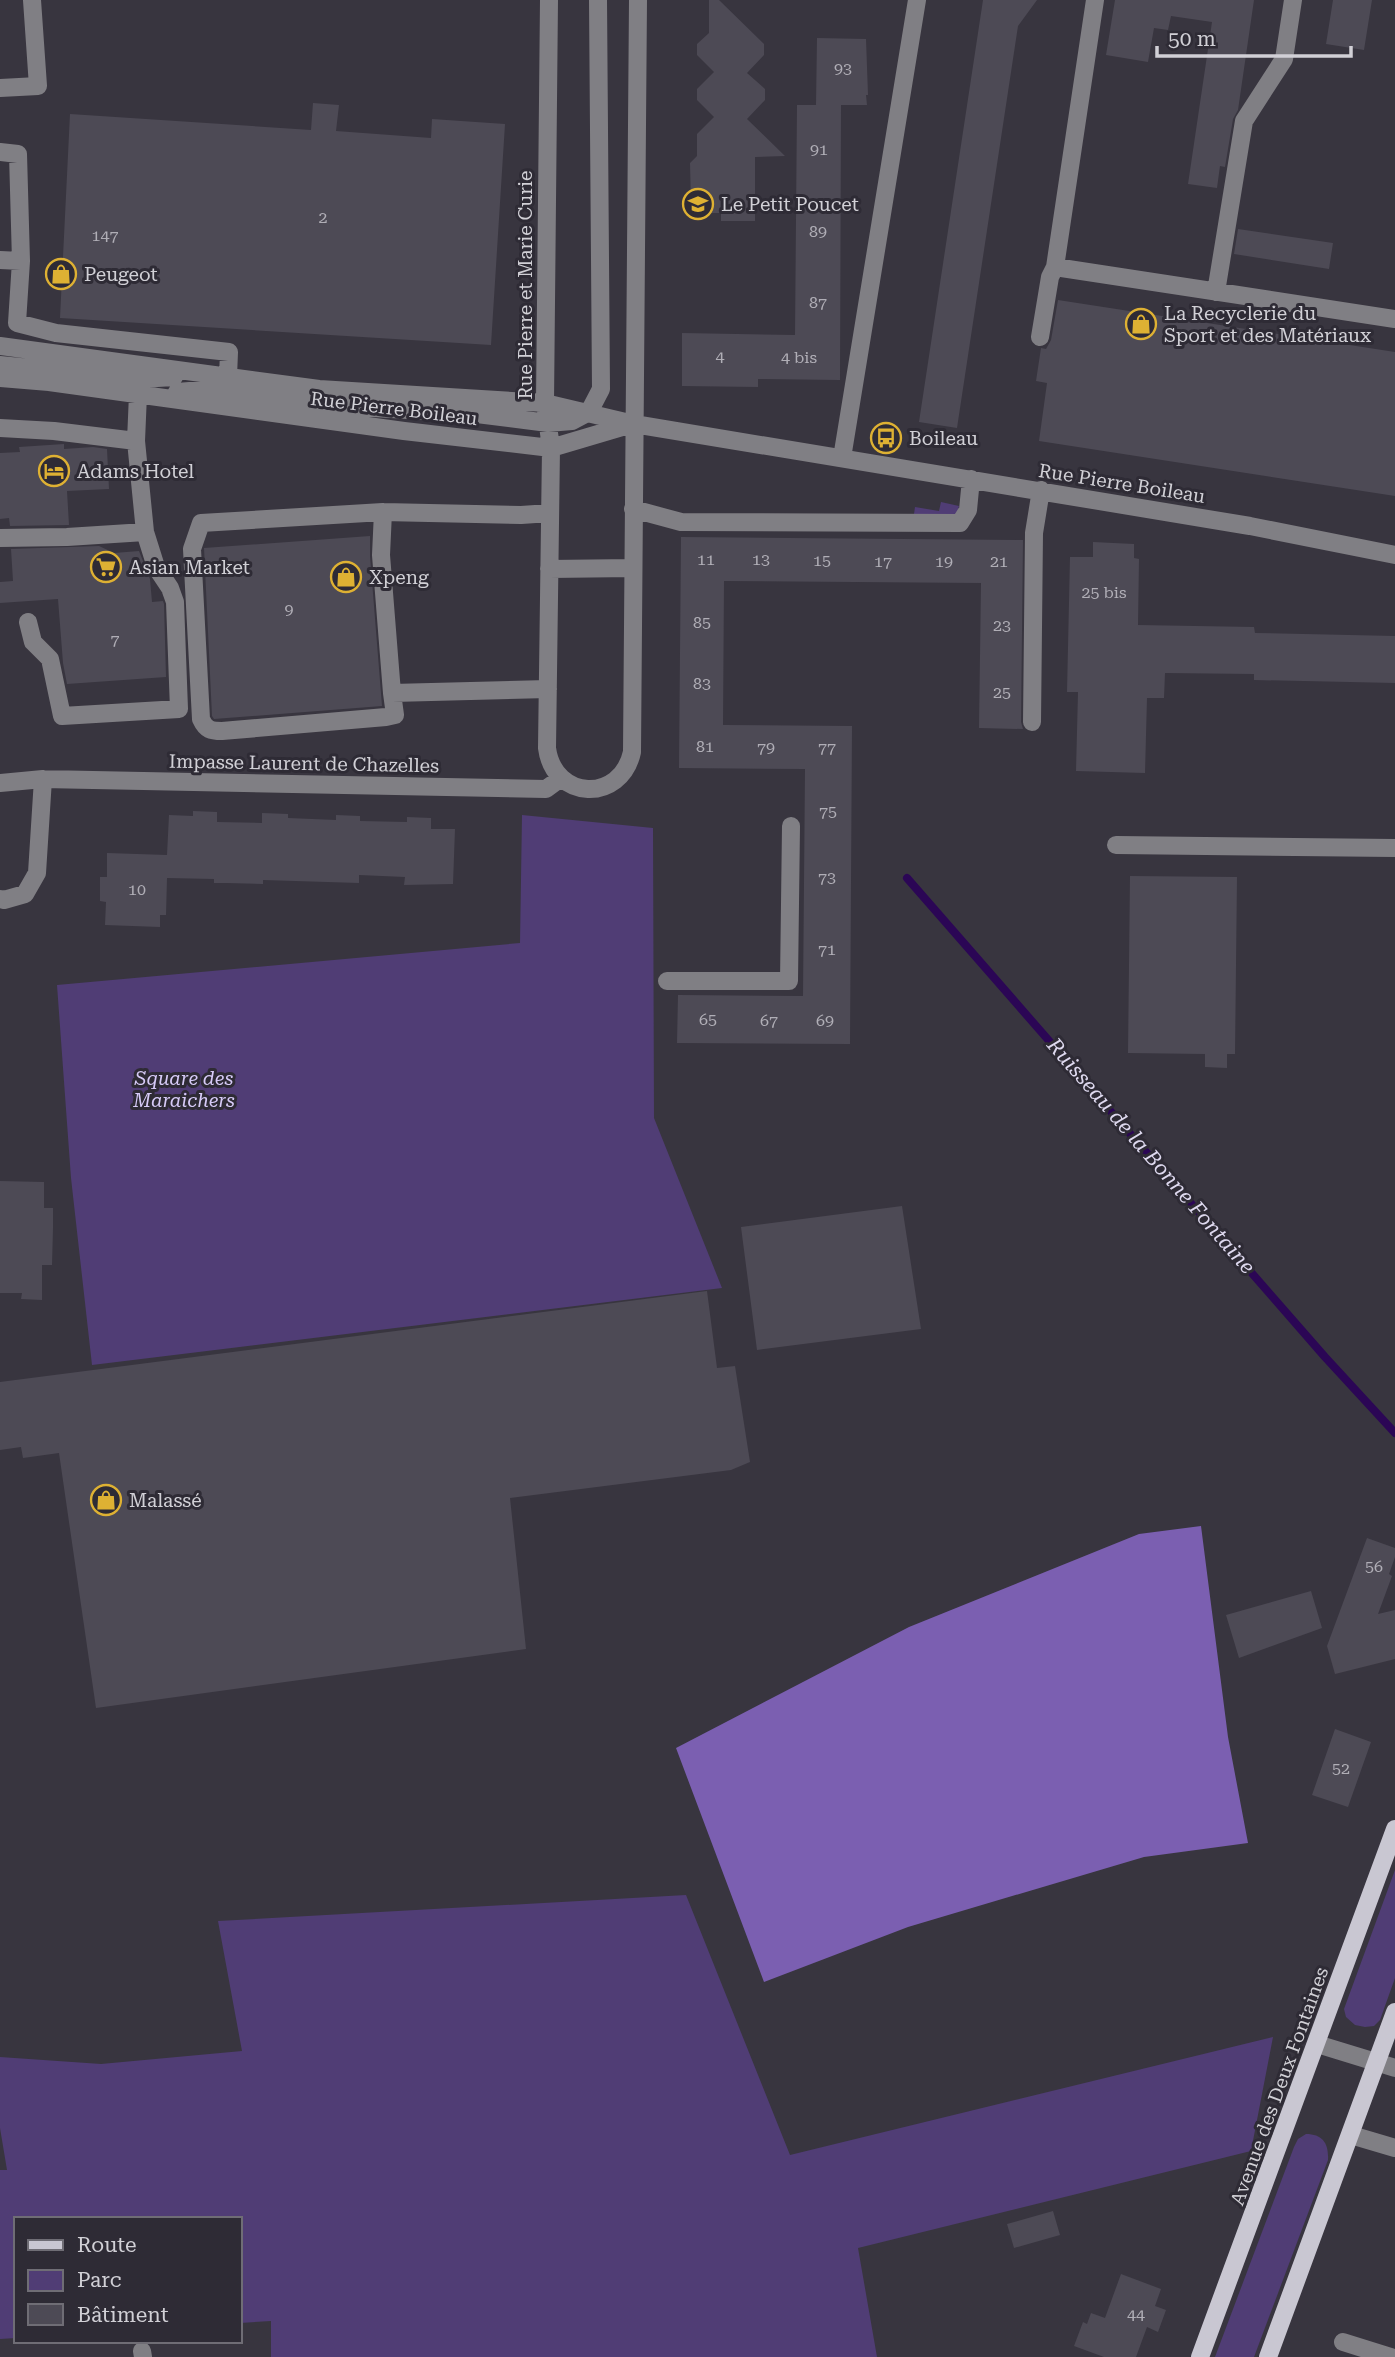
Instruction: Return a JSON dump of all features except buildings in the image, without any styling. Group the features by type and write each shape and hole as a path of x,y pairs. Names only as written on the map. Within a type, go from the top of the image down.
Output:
{"main road":[{"name":"Avenue des Deux Fontaines","path":"1200,2357 1395,1829"},
{"path":"1268,2357 1395,2012"}],"street":[{"path":"0,88 38,86 32,0"},
{"name":"Rue Pierre et Marie Curie","path":"549,0 545,403 551,448 548,757 561,778"},
{"path":"589,412 601,388 598,0"},
{"path":"561,778 583,789 601,788 610,785 622,775 631,760 638,0"},
{"path":"842,458 918,0"},
{"path":"1041,337 1050,277 1055,267 1095,0"},
{"path":"1216,292 1244,121 1284,59 1293,0"},
{"path":"0,152 18,154 21,261 17,323 56,333 229,352 228,377"},
{"path":"0,260 21,261"},
{"path":"1055,267 1395,319"},
{"name":"Rue Pierre Boileau","path":"0,346 318,389 545,403 634,424 1041,490 1250,526 1395,555"},
{"name":"Rue Pierre Boileau","path":"0,365 140,379 209,374"},
{"name":"Rue Pierre Boileau","path":"0,378 49,382 404,431 551,448 634,424"},
{"name":"Rue Pierre Boileau","path":"141,394 215,389 322,405 477,414 548,422 572,421 589,412"},
{"path":"29,622 33,642 50,659 62,716 179,709 175,601 156,567 145,532 136,441 141,394"},
{"path":"0,428 136,441"},
{"path":"633,509 681,522 960,523 968,510 971,479"},
{"path":"1032,722 1034,533 1041,490"},
{"path":"383,512 382,555 395,715 386,718 212,732 204,727 201,719 192,549 201,523 383,512 521,515 550,513"},
{"path":"0,538 145,532"},
{"path":"549,569 633,568"},
{"path":"393,693 548,690"},
{"name":"Impasse Laurent de Chazelles","path":"0,783 43,779 546,789 561,778"},
{"path":"0,899 25,894 37,873 43,779"},
{"path":"667,981 789,981 791,826"},
{"path":"1116,845 1395,848"},
{"path":"1317,2044 1395,2068"},
{"path":"1351,2135 1395,2148"},
{"path":"1343,2342 1391,2357"}],"green space":[{"path":"941,502 959,506 957,514 914,514 915,507 939,511"},
{"name":"Square des Maraichers","path":"522,815 653,828 654,1118 722,1288 92,1365 71,1178 57,985 520,943"},
{"path":"1395,1870 1395,1978 1380,2020 1374,2026 1355,2025 1346,2017 1344,2009"},
{"path":"686,1895 790,2155 1273,2037 1251,2151 858,2248 877,2357 271,2357 271,2321 242,2323 242,2217 14,2217 14,2338 0,2339 0,2170 7,2170 0,2128 0,2057 101,2064 242,2051 218,1921"},
{"path":"1306,2134 1317,2136 1324,2141 1328,2160 1254,2357 1215,2357 1294,2147 1298,2139"}],"shaded area":[{"path":"1201,1526 1228,1737 1248,1843 1144,1857 908,1927 764,1982 676,1748 909,1627 1139,1534"}],"waterway":[{"name":"Ruisseau de la Bonne Fontaine","path":"907,878 1325,1357 1395,1433"}],"place":[{"name":"Le Petit Poucet","path":"698,204"},
{"name":"Peugeot","path":"61,274"},
{"name":"La Recyclerie du Sport et des Matériaux","path":"1141,324"},
{"name":"Boileau","path":"886,438"},
{"name":"Adams Hotel","path":"54,471"},
{"name":"Asian Market","path":"106,567"},
{"name":"Xpeng","path":"346,577"},
{"name":"Malassé","path":"106,1500"}]}
